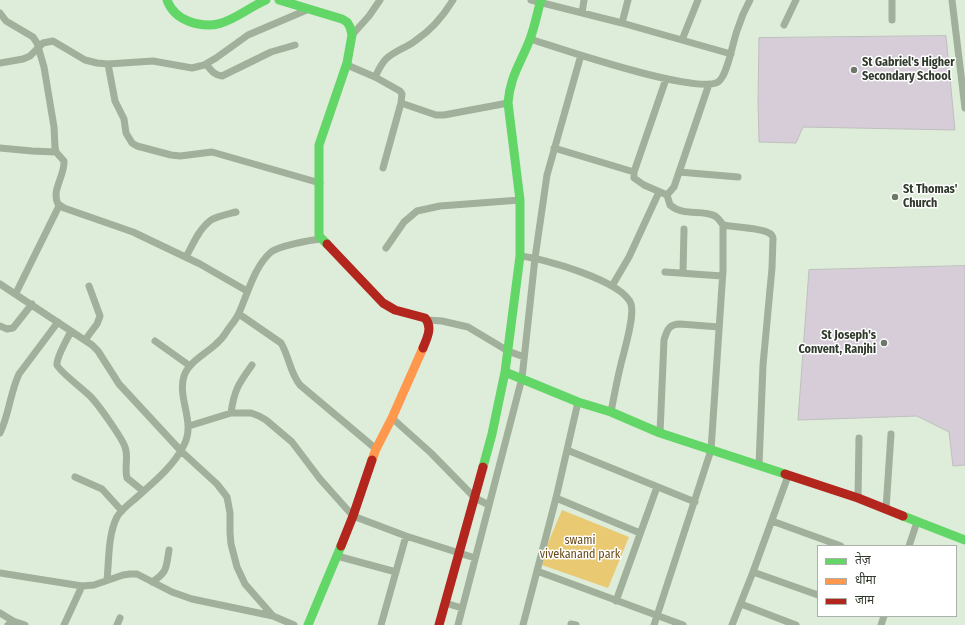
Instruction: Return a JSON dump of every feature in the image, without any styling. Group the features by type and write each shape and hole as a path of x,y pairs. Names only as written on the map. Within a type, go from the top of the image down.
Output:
{"street":[{"path":"167,0 173,12 180,18 199,25 209,26 223,22 266,0"},
{"path":"279,0 292,2 342,19 347,22 352,35 348,61 319,145 319,232 321,239 382,303 395,310 419,315 428,320 442,321 468,327 508,351 524,357"},
{"path":"352,35 369,16 380,0"},
{"path":"375,78 382,64 387,58 415,42 440,17 453,0"},
{"path":"531,0 540,1 622,23 730,54"},
{"path":"582,13 584,0"},
{"path":"622,23 628,0"},
{"path":"682,40 698,0"},
{"path":"530,39 666,79 694,84 709,84 718,82 723,76 738,28 750,0"},
{"path":"784,26 796,0"},
{"path":"892,0 892,20"},
{"path":"952,0 965,108"},
{"path":"439,625 492,434 505,372 520,256 520,200 508,103 510,83 530,39 540,1"},
{"path":"0,63 23,59 30,56 43,43 53,41 85,60 108,64 152,61 192,68 206,64 248,35 309,9"},
{"path":"0,13 6,21 35,39 44,66 56,152 64,162 56,193 56,201 59,206 132,232 200,264 247,291"},
{"path":"206,64 214,74 217,76 222,76 271,52 295,45"},
{"path":"458,625 522,378 535,258 547,175 582,55"},
{"path":"348,61 375,78 400,91 402,94 401,103 383,168"},
{"path":"108,64 116,101 124,119 126,133 130,141 143,148 180,156 204,152 216,152 320,184"},
{"path":"666,79 634,172 634,178 658,192 667,195"},
{"path":"667,195 674,187 709,84"},
{"path":"401,103 440,115 508,103"},
{"path":"0,148 56,152"},
{"path":"554,148 634,172"},
{"path":"678,172 738,177"},
{"path":"612,286 629,257 658,192"},
{"path":"667,195 670,206 676,210 686,213 709,214 715,216 724,225 769,232 772,235 772,268 763,364 759,465"},
{"path":"386,248 404,222 417,211 440,206 520,200"},
{"path":"16,293 59,206"},
{"path":"186,257 195,240 206,225 218,217 236,212"},
{"path":"654,625 711,450 724,225"},
{"path":"683,273 684,229"},
{"path":"107,580 112,533 116,518 167,470 181,451 187,439 189,426 182,386 184,375 190,366 224,336 239,314 247,291 259,268 271,252 279,248 321,239"},
{"path":"520,256 535,258 580,272 612,286 628,299 631,304 630,322 611,412"},
{"path":"664,272 722,276"},
{"path":"0,284 16,293 85,340 98,352 119,384 181,451 218,484 227,497 230,513 231,544 237,568 245,584 273,616"},
{"path":"85,340 97,324 100,316 88,286"},
{"path":"0,326 7,329 13,328 32,304"},
{"path":"239,314 281,343 294,375 300,385 376,449"},
{"path":"310,624 353,516 376,449 392,418 425,343 429,330 428,320"},
{"path":"0,433 15,382 19,374 58,322"},
{"path":"660,433 664,340 669,327 673,324 680,324 719,327"},
{"path":"71,331 58,357 57,362 59,370 77,384 98,406 125,446 127,457 127,478 143,491"},
{"path":"155,341 190,366"},
{"path":"230,413 238,386 252,365"},
{"path":"505,372 578,402 611,412 660,433 858,498 965,540"},
{"path":"523,625 556,498 578,402"},
{"path":"189,426 230,413 251,414 266,420 292,442 320,479 353,516 406,536 475,558"},
{"path":"392,418 431,453 475,498 489,505"},
{"path":"886,509 891,434"},
{"path":"858,498 859,438"},
{"path":"567,450 695,502"},
{"path":"732,625 788,476"},
{"path":"75,477 102,489 122,511"},
{"path":"616,601 656,487"},
{"path":"556,498 640,533"},
{"path":"772,521 838,545"},
{"path":"909,545 917,522"},
{"path":"381,625 406,536"},
{"path":"152,582 164,573 169,550"},
{"path":"337,556 396,572"},
{"path":"537,571 684,625"},
{"path":"753,572 817,595"},
{"path":"0,573 82,586 94,585 130,574 137,574 172,592 192,599 273,616 294,625"},
{"path":"64,625 82,586"},
{"path":"445,603 462,608"},
{"path":"741,604 796,625"},
{"path":"0,613 10,623 25,625"},
{"path":"117,625 120,618"}],"green space":[{"name":"swami vivekanand park","path":"562,510 629,537 608,588 539,564"}],"building":[{"name":"St Gabriel's Higher Secondary School","path":"946,36 955,130 803,127 796,143 759,142 759,38"},
{"name":"St Joseph's Convent, Ranjhi","path":"965,266 965,465 953,466 949,432 917,416 798,420 809,270"}],"traffic: fast":[{"path":"167,0 175,13 181,18 200,24 210,25 238,16 266,0"},
{"path":"279,0 342,19 347,22 352,35 347,63 319,145 319,236 327,244"},
{"path":"483,467 492,434 505,372 520,256 520,200 508,103 509,93 513,77 532,34 541,0"},
{"path":"505,372 578,402 611,412 660,433 785,474"},
{"path":"903,516 965,540"},
{"path":"308,625 341,546"}],"traffic: slow":[{"path":"372,460 423,348"}],"traffic: jam":[{"path":"327,244 383,303 395,310 425,318 429,325 429,329 423,348"},
{"path":"341,546 372,460"},
{"path":"439,625 483,467"},
{"path":"785,474 858,498 903,516"}],"place":[{"name":"St Gabriel's Higher Secondary School","path":"854,70"},
{"name":"St Thomas' Church","path":"895,197"},
{"name":"St Joseph's Convent, Ranjhi","path":"884,343"}]}
